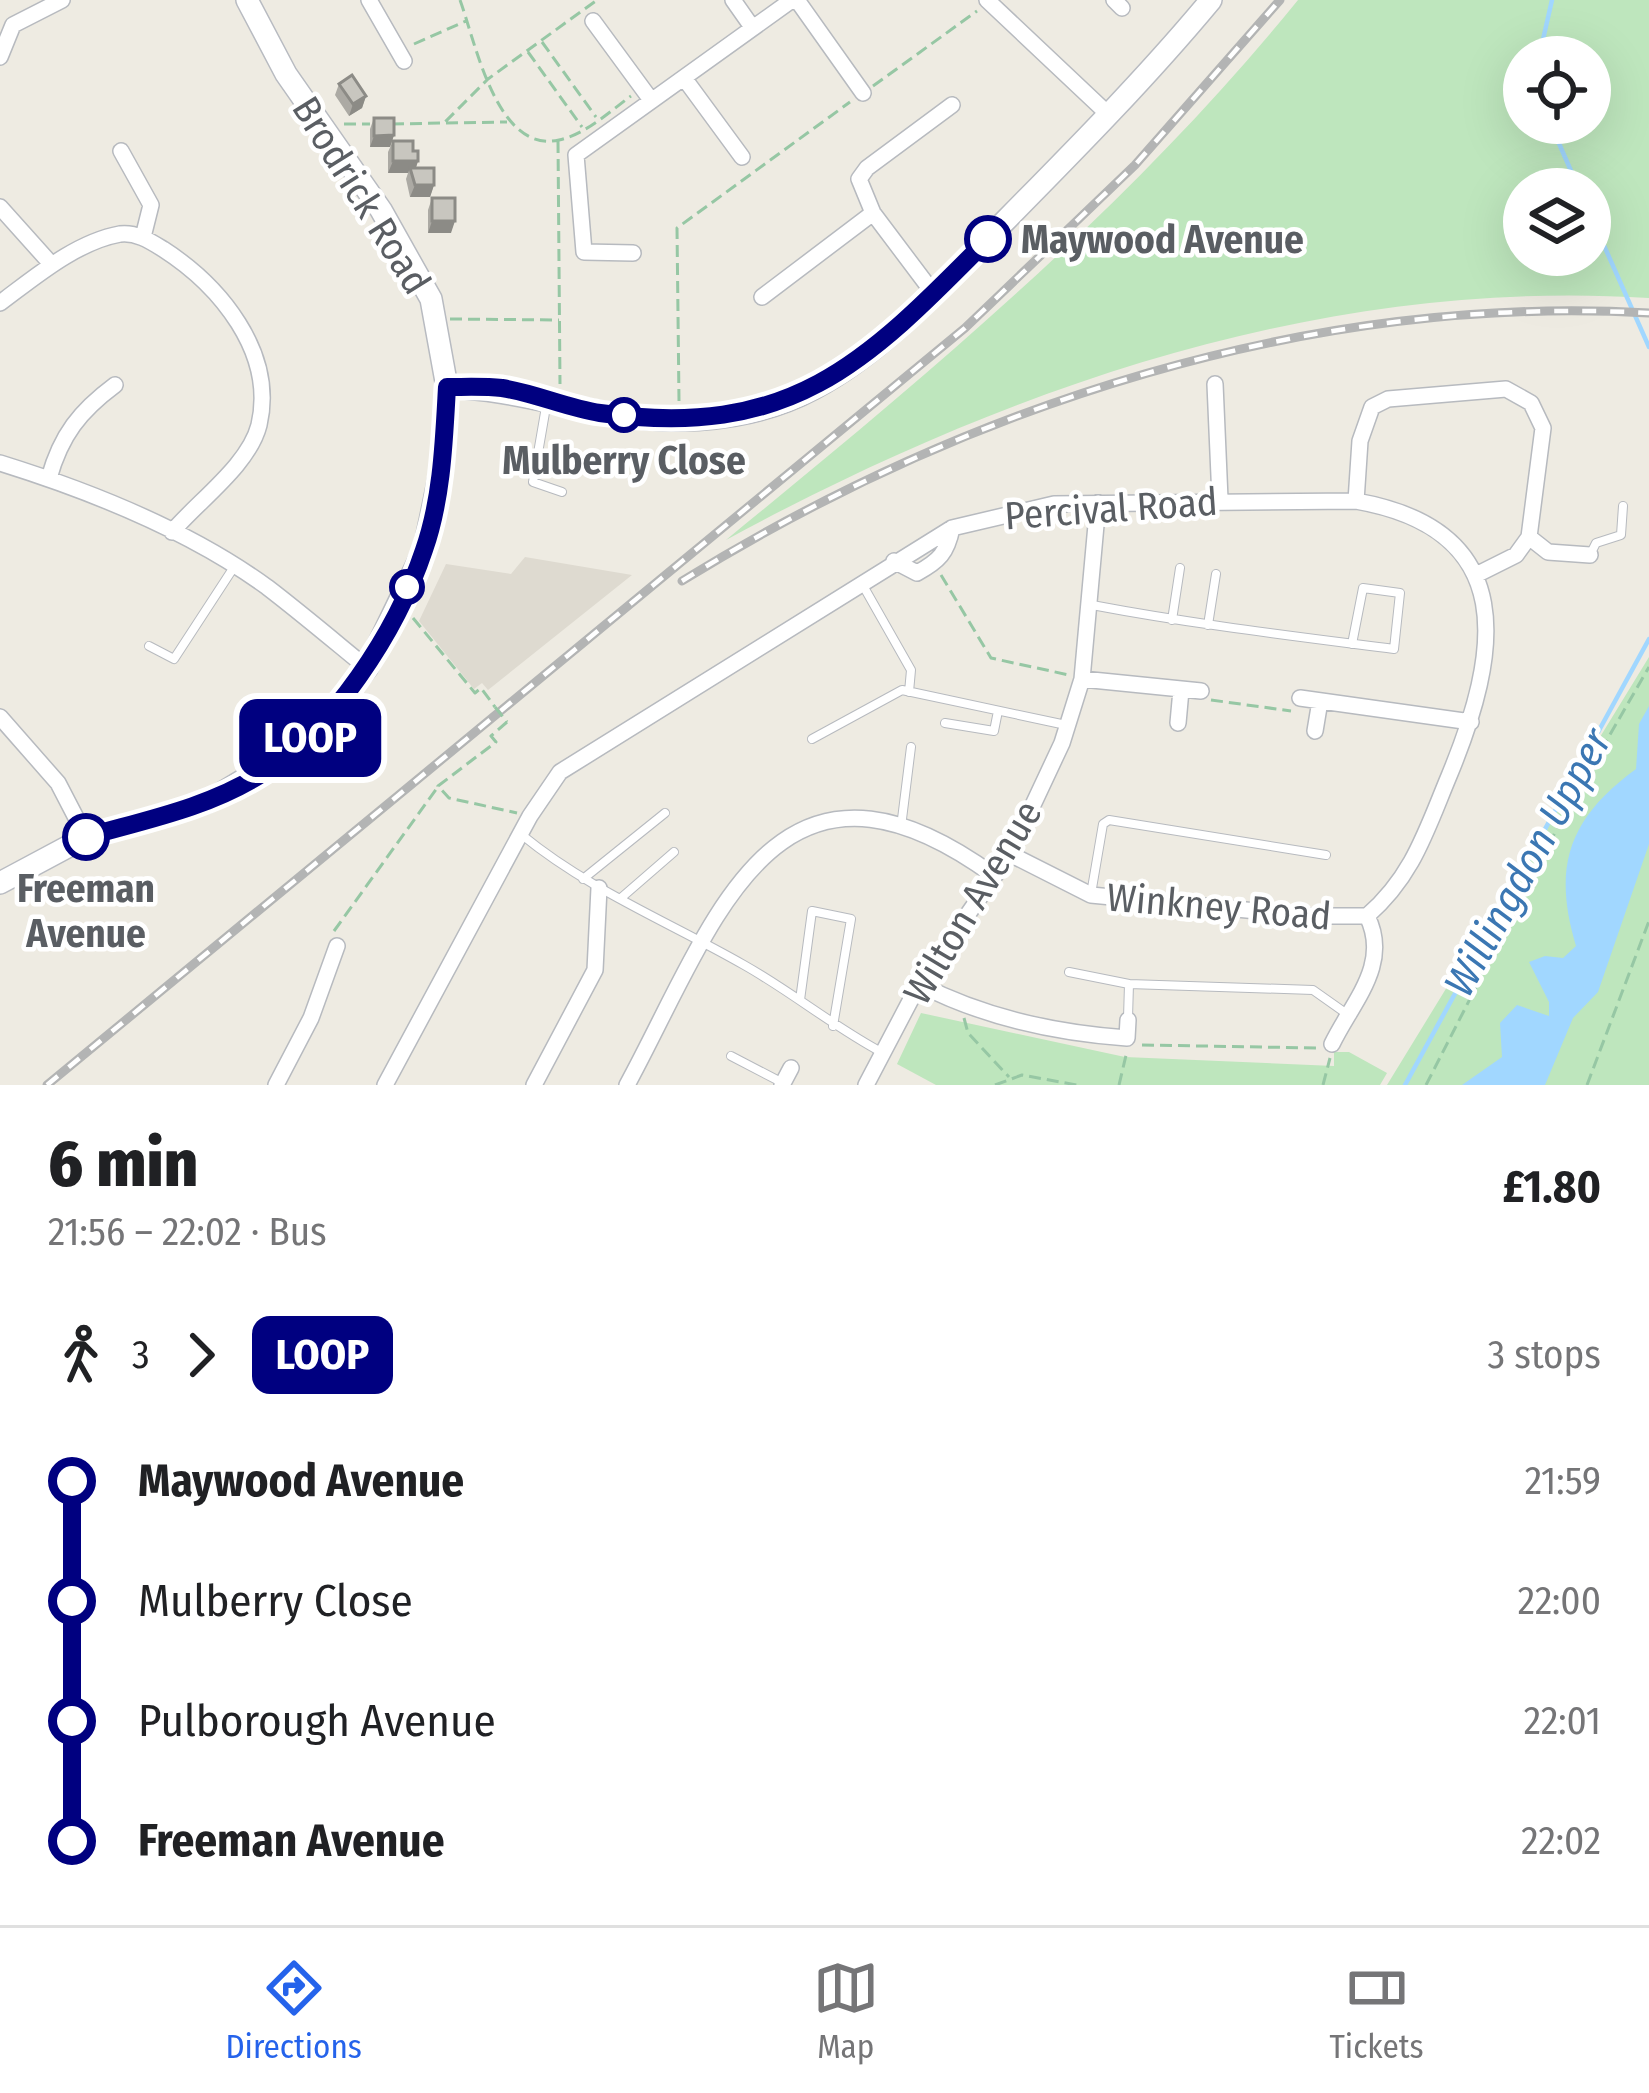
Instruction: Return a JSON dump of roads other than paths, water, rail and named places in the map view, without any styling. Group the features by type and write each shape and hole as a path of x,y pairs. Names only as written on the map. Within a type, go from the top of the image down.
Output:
{"street":[{"path":"0,57 14,25 62,0"},
{"name":"Brodrick Road","path":"0,883 86,837 207,802 260,775 309,740 367,668 424,550 443,459 447,387 437,319 417,270 381,210 318,124 247,0"},
{"path":"369,0 401,56"},
{"path":"733,0 752,27"},
{"path":"634,254 584,253 576,155 646,94 684,78 795,0 863,93"},
{"path":"447,387 503,388 554,402 679,420 755,412 812,390 879,346 934,294 1109,115 1211,0"},
{"path":"988,1 1109,115"},
{"path":"593,21 646,94"},
{"path":"684,78 742,157"},
{"path":"934,294 873,213 860,178 867,167 952,105"},
{"path":"122,151 151,205 143,237"},
{"path":"0,206 52,265"},
{"path":"762,297 873,213"},
{"path":"0,303 52,265 123,233 143,237 220,296 242,328 261,381 259,427 241,458 172,532"},
{"path":"1215,384 1220,500"},
{"path":"49,478 58,445 76,416 116,385"},
{"path":"1332,1044 1376,965 1376,933 1367,916 1401,885 1471,722 1488,658 1484,593 1476,575 1516,555 1529,537 1543,428 1531,403 1506,389 1388,399 1372,407 1360,441 1356,500"},
{"path":"0,463 49,478 172,532 234,567 367,668"},
{"name":"Percival Road","path":"385,1085 530,816 560,772 860,580 952,528 1009,510 1098,503 1356,500 1399,508 1431,524 1476,575"},
{"name":"Wilton Avenue","path":"866,1085 919,984 1010,854 1068,725 1082,679 1092,605 1098,503"},
{"path":"894,561 917,573 948,551 952,528"},
{"path":"1529,537 1548,552 1590,555"},
{"path":"1082,679 1201,691"},
{"path":"1178,723 1181,690"},
{"path":"1300,698 1471,722"},
{"path":"1316,731 1319,701"},
{"path":"0,717 58,783 86,837"},
{"path":"627,1085 739,878 774,843 826,824 901,826 948,842 993,875"},
{"name":"Winkney Road","path":"1010,854 1090,896 1308,916 1367,916"},
{"path":"534,1085 595,970 599,888"},
{"path":"277,1085 311,1018 337,946"},
{"path":"919,984 966,1007 1088,1035 1127,1038 1128,1020"}],"lane":[{"path":"554,402 533,482 562,492"},
{"path":"1590,555 1596,543 1621,535 1623,506"},
{"path":"149,646 166,659 180,653 234,567"},
{"path":"1172,620 1180,568"},
{"path":"1208,625 1216,574"},
{"path":"860,580 911,670 909,692"},
{"path":"1092,605 1172,620 1352,644 1394,649 1400,593 1364,588 1352,644"},
{"path":"812,739 902,690 1068,725"},
{"path":"945,723 994,731 998,711"},
{"path":"901,826 911,747"},
{"path":"583,879 664,813"},
{"path":"1090,896 1103,824 1109,820 1326,856"},
{"path":"522,835 583,879 704,942 833,1026 884,1053"},
{"path":"620,899 674,852"},
{"path":"800,1001 812,911 851,919 833,1026"},
{"path":"1069,973 1129,984 1313,990 1347,1014"},
{"path":"1128,1020 1129,984"},
{"path":"731,1056 785,1079"}],"water":[{"path":"1649,706 1649,844 1598,992 1573,1018 1545,1085 1462,1085 1502,1057 1500,1023 1517,1005 1549,1016 1549,1002 1529,962 1545,956 1563,958 1576,946 1566,891 1572,846 1595,806 1636,769 1639,724"}],"waterway":[{"name":"Willingdon Upper","path":"1544,36 1552,0"},
{"name":"Willingdon Upper","path":"1559,144 1570,168"},
{"name":"Willingdon Upper","path":"1611,261 1649,347"},
{"name":"Willingdon Upper","path":"1405,1085 1649,639"}],"railway":[{"path":"47,1085 965,328 1135,165 1280,0"},
{"path":"682,581 792,518 906,462 1025,413 1146,374 1270,343 1395,322 1522,312 1649,313"}],"place":[{"name":"Maywood Avenue","path":"988,239"},
{"name":"Mulberry Close","path":"624,415"},
{"name":"Freeman Avenue","path":"86,837"}]}
